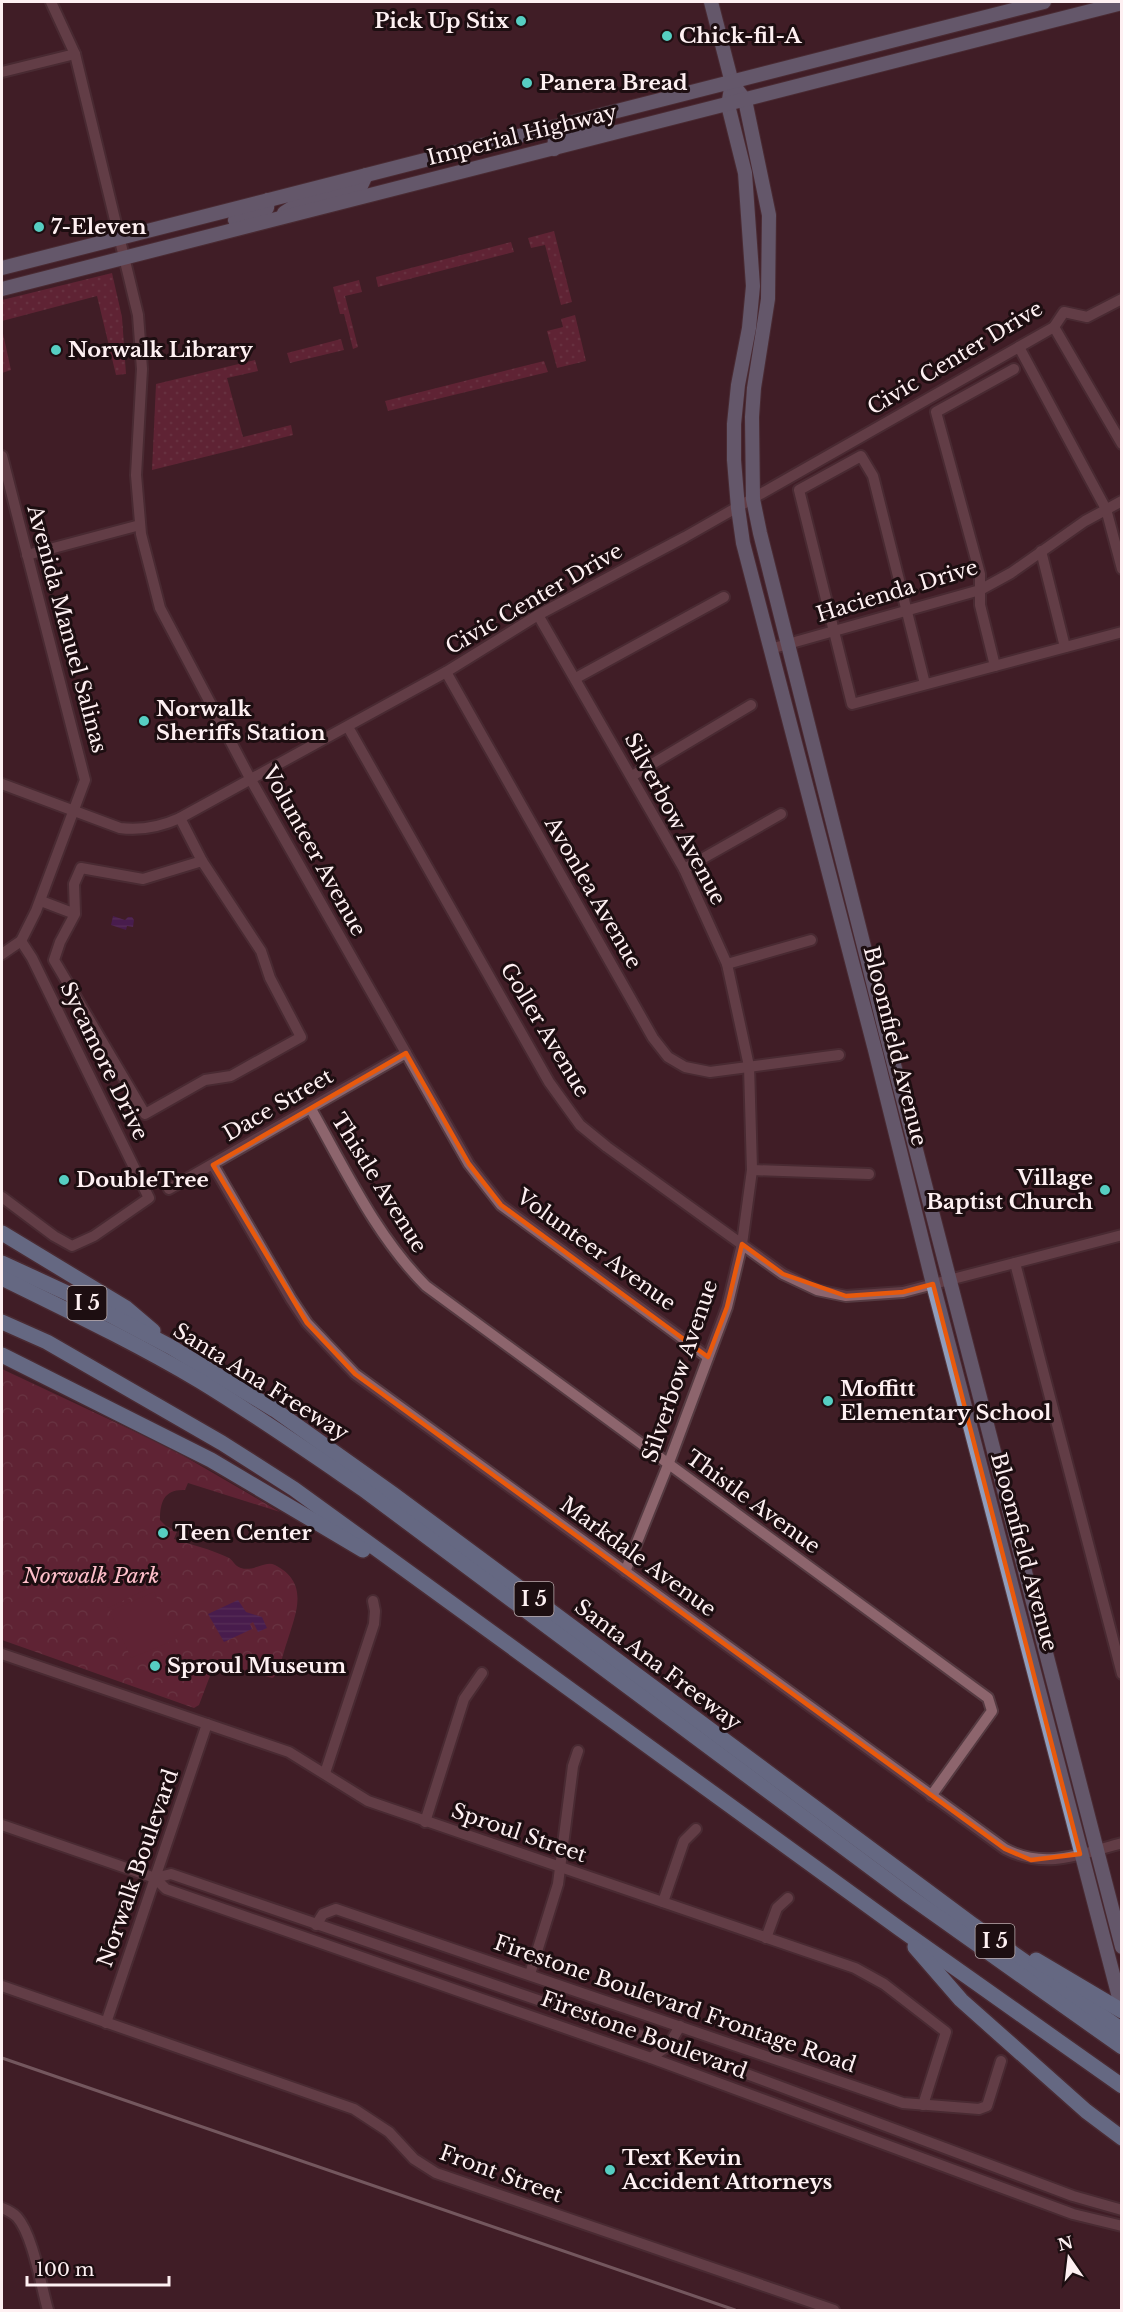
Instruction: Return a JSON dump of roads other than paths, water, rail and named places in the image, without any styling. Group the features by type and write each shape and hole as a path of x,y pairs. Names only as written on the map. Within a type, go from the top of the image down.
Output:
{"highway":[{"path":"2,1233 126,1308 171,1347"},
{"name":"Santa Ana Freeway","path":"2,1263 80,1299 171,1347 275,1410 393,1494 973,1925 1122,2030"},
{"path":"2,1278 140,1347 241,1406 311,1453 909,1896 1115,2043"},
{"name":"I 5","path":"2,1322 47,1342 222,1443 294,1489 900,1929 1122,2086"},
{"path":"2,1355 212,1460 446,1598"},
{"path":"973,1925 1100,1998 1121,2004"},
{"path":"900,1929 961,2000 1061,2086 1086,2111 1122,2138"}],"main road":[{"name":"Bloomfield Avenue","path":"711,2 732,83 745,100 768,215 769,292 754,388 752,417 753,499 889,1046 1122,1947"},
{"name":"Imperial Highway","path":"2,268 1044,2"},
{"name":"Imperial Highway","path":"2,289 1122,3"},
{"name":"Bloomfield Avenue","path":"732,83 728,105 745,173 753,286 735,406 734,460 744,543 960,1389 1121,2004"},
{"path":"554,149 555,139 612,121 645,105"},
{"path":"271,220 298,204 361,186 366,176"},
{"path":"748,197 759,218 761,283 769,292"},
{"path":"199,239 225,223 263,213 267,208 268,200"},
{"path":"747,338 762,342"},
{"path":"791,730 810,727"},
{"path":"875,1050 889,1046"},
{"path":"906,1175 922,1172"},
{"path":"960,1389 976,1386"}],"street":[{"name":"Volunteer Avenue","path":"51,2 75,54 138,315 142,381 136,476 140,525 159,608 251,780 469,1164 501,1205 708,1357"},
{"path":"2,72 75,54"},
{"name":"Civic Center Drive","path":"2,784 116,827 135,830 153,828 180,818 446,672 538,615 738,508 1054,327 1064,312 1088,316 1121,299"},
{"path":"1054,327 1122,444"},
{"path":"1018,347 1106,509 1122,569"},
{"path":"995,666 980,605 981,574 936,412 1014,369"},
{"name":"Avenida Manuel Salinas","path":"2,456 85,776 41,901 21,941"},
{"path":"925,684 873,476 861,456 799,490 852,704 1122,632"},
{"name":"Hacienda Drive","path":"770,649 980,590 1011,573 1085,520 1122,501"},
{"path":"27,555 140,525"},
{"path":"1041,551 1065,647"},
{"path":"576,678 724,597"},
{"name":"Silverbow Avenue","path":"538,615 684,869 727,964 749,1066 752,1170 742,1244 727,1307 625,1572"},
{"name":"Avonlea Avenue","path":"446,672 647,1027 668,1057 685,1067 710,1072 839,1055"},
{"path":"632,776 751,705"},
{"name":"Goller Avenue","path":"348,727 549,1082 580,1125 783,1274 817,1290 846,1296 903,1292 1122,1235"},
{"path":"684,869 781,814"},
{"path":"180,818 202,861 261,951 270,978 301,1037 231,1076 205,1080 145,1114 54,960 60,942 75,914 74,884 81,868 143,879 202,861"},
{"path":"41,901 75,914"},
{"path":"727,964 811,940"},
{"path":"2,954 21,941"},
{"name":"Sycamore Drive","path":"2,1197 54,1236 72,1246 94,1236 149,1198 32,958 21,941"},
{"name":"Dace Street","path":"169,1189 406,1053"},
{"name":"Thistle Avenue","path":"311,1109 381,1231 411,1271 426,1286 988,1698 992,1711 931,1796"},
{"name":"Markdale Avenue","path":"213,1165 307,1323 355,1374 931,1796 1018,1856 1031,1860 1053,1861 1122,1843"},
{"path":"752,1170 869,1174"},
{"path":"1015,1263 1122,1674"},
{"path":"325,1773 374,1624 373,1600"},
{"name":"Sproul Street","path":"2,1654 289,1752 368,1801 425,1822 855,1968 884,1984 946,2031 923,2105"},
{"path":"425,1822 464,1699 482,1673"},
{"name":"Norwalk Boulevard","path":"106,2023 207,1725"},
{"path":"530,1974 558,1884 573,1766 578,1751"},
{"name":"Firestone Boulevard","path":"2,1825 155,1878 166,1889 651,2058 1073,2214 1122,2226"},
{"path":"663,1902 684,1841 696,1829"},
{"name":"Firestone Boulevard","path":"155,1878 171,1874 669,2045 885,2124 1011,2174 1122,2210"},
{"path":"766,1938 777,1908 788,1898"},
{"name":"Firestone Boulevard Frontage Road","path":"316,1925 322,1914 336,1909 903,2103 979,2109 987,2106 1001,2061"},
{"name":"Front Street","path":"2,1986 354,2109 389,2132 414,2159 435,2173 834,2310"},
{"path":"651,2058 669,2045 680,2026"},
{"path":"2,2208 15,2215 23,2224 30,2241 48,2310"}],"railway":[{"path":"2,2058 735,2310"}],"place":[{"name":"Pick Up Stix","path":"521,21"},
{"name":"Chick-fil-A","path":"667,36"},
{"name":"Panera Bread","path":"527,83"},
{"name":"7-Eleven","path":"39,227"},
{"name":"Norwalk Library","path":"56,350"},
{"name":"Norwalk Sheriffs Station","path":"144,721"},
{"name":"DoubleTree","path":"64,1180"},
{"name":"Village Baptist Church","path":"1105,1190"},
{"name":"Moffitt Elementary School","path":"828,1401"},
{"name":"Teen Center","path":"163,1533"},
{"name":"Sproul Museum","path":"155,1666"},
{"name":"Text Kevin Accident Attorneys","path":"610,2170"}],"park label":[{"name":"Norwalk Park","path":"91,1576"}]}
